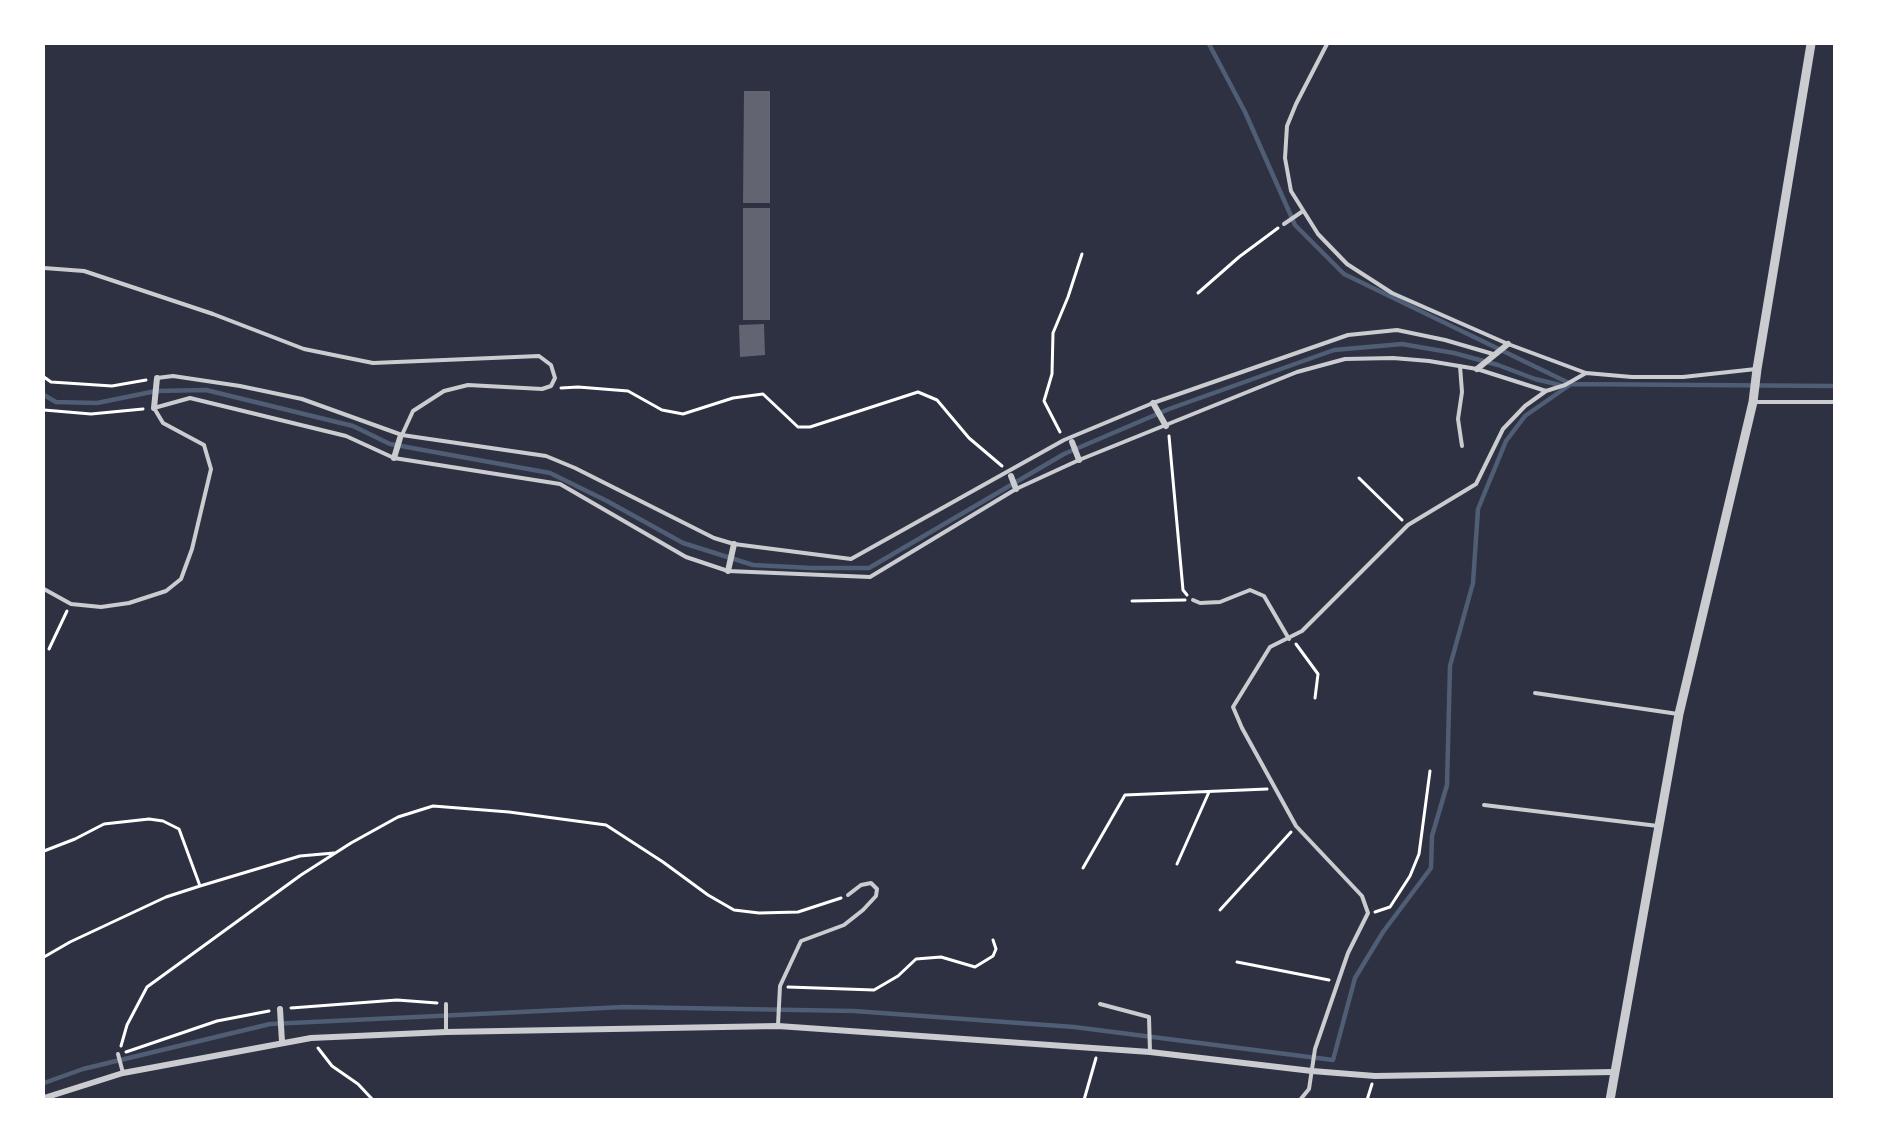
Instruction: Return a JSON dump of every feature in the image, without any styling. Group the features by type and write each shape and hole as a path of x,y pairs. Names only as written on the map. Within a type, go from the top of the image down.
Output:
{"street":[{"path":"1610,1100 1679,714 1753,402 1756,369 1812,44"},
{"path":"1477,369 1508,344"},
{"path":"154,408 157,381"},
{"path":"1153,404 1166,426"},
{"path":"394,458 401,436"},
{"path":"1072,442 1079,460"},
{"path":"1010,474 1016,488"},
{"path":"729,569 734,544"},
{"path":"280,1009 282,1042"},
{"path":"44,1098 123,1073 311,1038 446,1032 778,1026 1150,1052 1376,1076 1614,1072"}],"lane":[{"path":"1327,44 1287,126 1285,158 1291,191 1318,234 1347,264 1392,293 1508,344 1586,373 1632,377 1683,377 1756,369"},
{"path":"1284,224 1304,211"},
{"path":"44,268 84,271 304,349 373,363 539,356 551,365 555,378 551,386 542,389 468,385 444,391 413,411 401,436"},
{"path":"157,381 173,376 240,386 302,399 401,436 546,456 575,468 714,538 734,544 852,559 1010,474 1064,440 1153,404 1348,335 1397,330 1445,340 1493,354"},
{"path":"44,589 71,603 101,607 129,603 166,591 181,579 192,549 211,469 204,445 163,423 154,408 190,398 346,436 394,458 560,484 686,557 729,569 870,577 1016,488 1079,460 1297,372 1346,359 1393,358 1477,369 1546,391"},
{"path":"1460,366 1462,392 1458,418 1462,446"},
{"path":"1300,1100 1309,1089 1315,1049 1348,953 1368,913 1362,897 1296,826 1242,728 1233,707 1270,648 1302,631 1408,525 1476,484 1503,429 1525,406 1546,391 1565,385 1586,373"},
{"path":"1753,402 1834,402"},
{"path":"1192,600 1200,603 1220,602 1250,590 1264,596 1288,639"},
{"path":"1535,693 1679,714"},
{"path":"1484,805 1659,826"},
{"path":"778,1026 780,986 801,941 844,925 876,896 877,889 871,883 861,885 848,895"},
{"path":"446,1004 446,1032"},
{"path":"1100,1004 1149,1017 1150,1052"},
{"path":"118,1054 123,1073"}],"path":[{"path":"1198,293 1239,256 1284,224"},
{"path":"1064,440 1044,401 1052,374 1053,333 1082,254"},
{"path":"44,377 51,382 112,386 157,381"},
{"path":"542,389 578,387 628,391 662,410 683,414 733,398 763,394 798,427 810,427 918,392 937,400 969,438 1010,474"},
{"path":"44,410 91,414 154,408"},
{"path":"1166,426 1170,436 1183,590 1192,600"},
{"path":"1359,478 1408,525"},
{"path":"1132,601 1192,600"},
{"path":"49,649 71,603"},
{"path":"1288,639 1298,646 1318,674 1315,698"},
{"path":"1368,913 1390,907 1410,876 1419,854 1430,771"},
{"path":"1083,868 1125,795 1254,788 1275,789"},
{"path":"1177,864 1209,792"},
{"path":"118,1054 127,1024 147,987 258,906 336,853 398,818 433,806 606,825 708,895 734,910 759,914 798,912 834,902 848,895"},
{"path":"44,851 104,824 149,819 163,821 179,829 200,886"},
{"path":"1220,910 1296,826"},
{"path":"44,957 70,942 166,897 300,856 336,853"},
{"path":"780,986 874,990 898,976 916,959 941,957 975,967 993,956 996,949 993,940"},
{"path":"1237,962 1339,982"},
{"path":"311,1038 332,1066 358,1084 373,1100"},
{"path":"1084,1100 1099,1049"}],"building":[{"path":"744,91 770,91 770,203 743,203"},
{"path":"743,208 770,208 770,320 743,320"},
{"path":"764,324 765,355 740,357 739,325"}],"waterway":[{"path":"1209,44 1245,112 1295,225 1344,274 1571,384"},
{"path":"44,395 56,402 97,403 156,391 206,390 353,426 390,444 550,473 683,543 753,565 869,568 1064,454 1169,409 1334,350 1402,344 1454,353 1560,385"},
{"path":"1568,384 1834,386"},
{"path":"44,1083 83,1069 270,1024 624,1007 854,1011 1074,1027 1333,1060 1355,978 1383,932 1431,868 1432,836 1447,785 1450,666 1473,583 1478,509 1506,441 1525,416 1571,384"}]}
